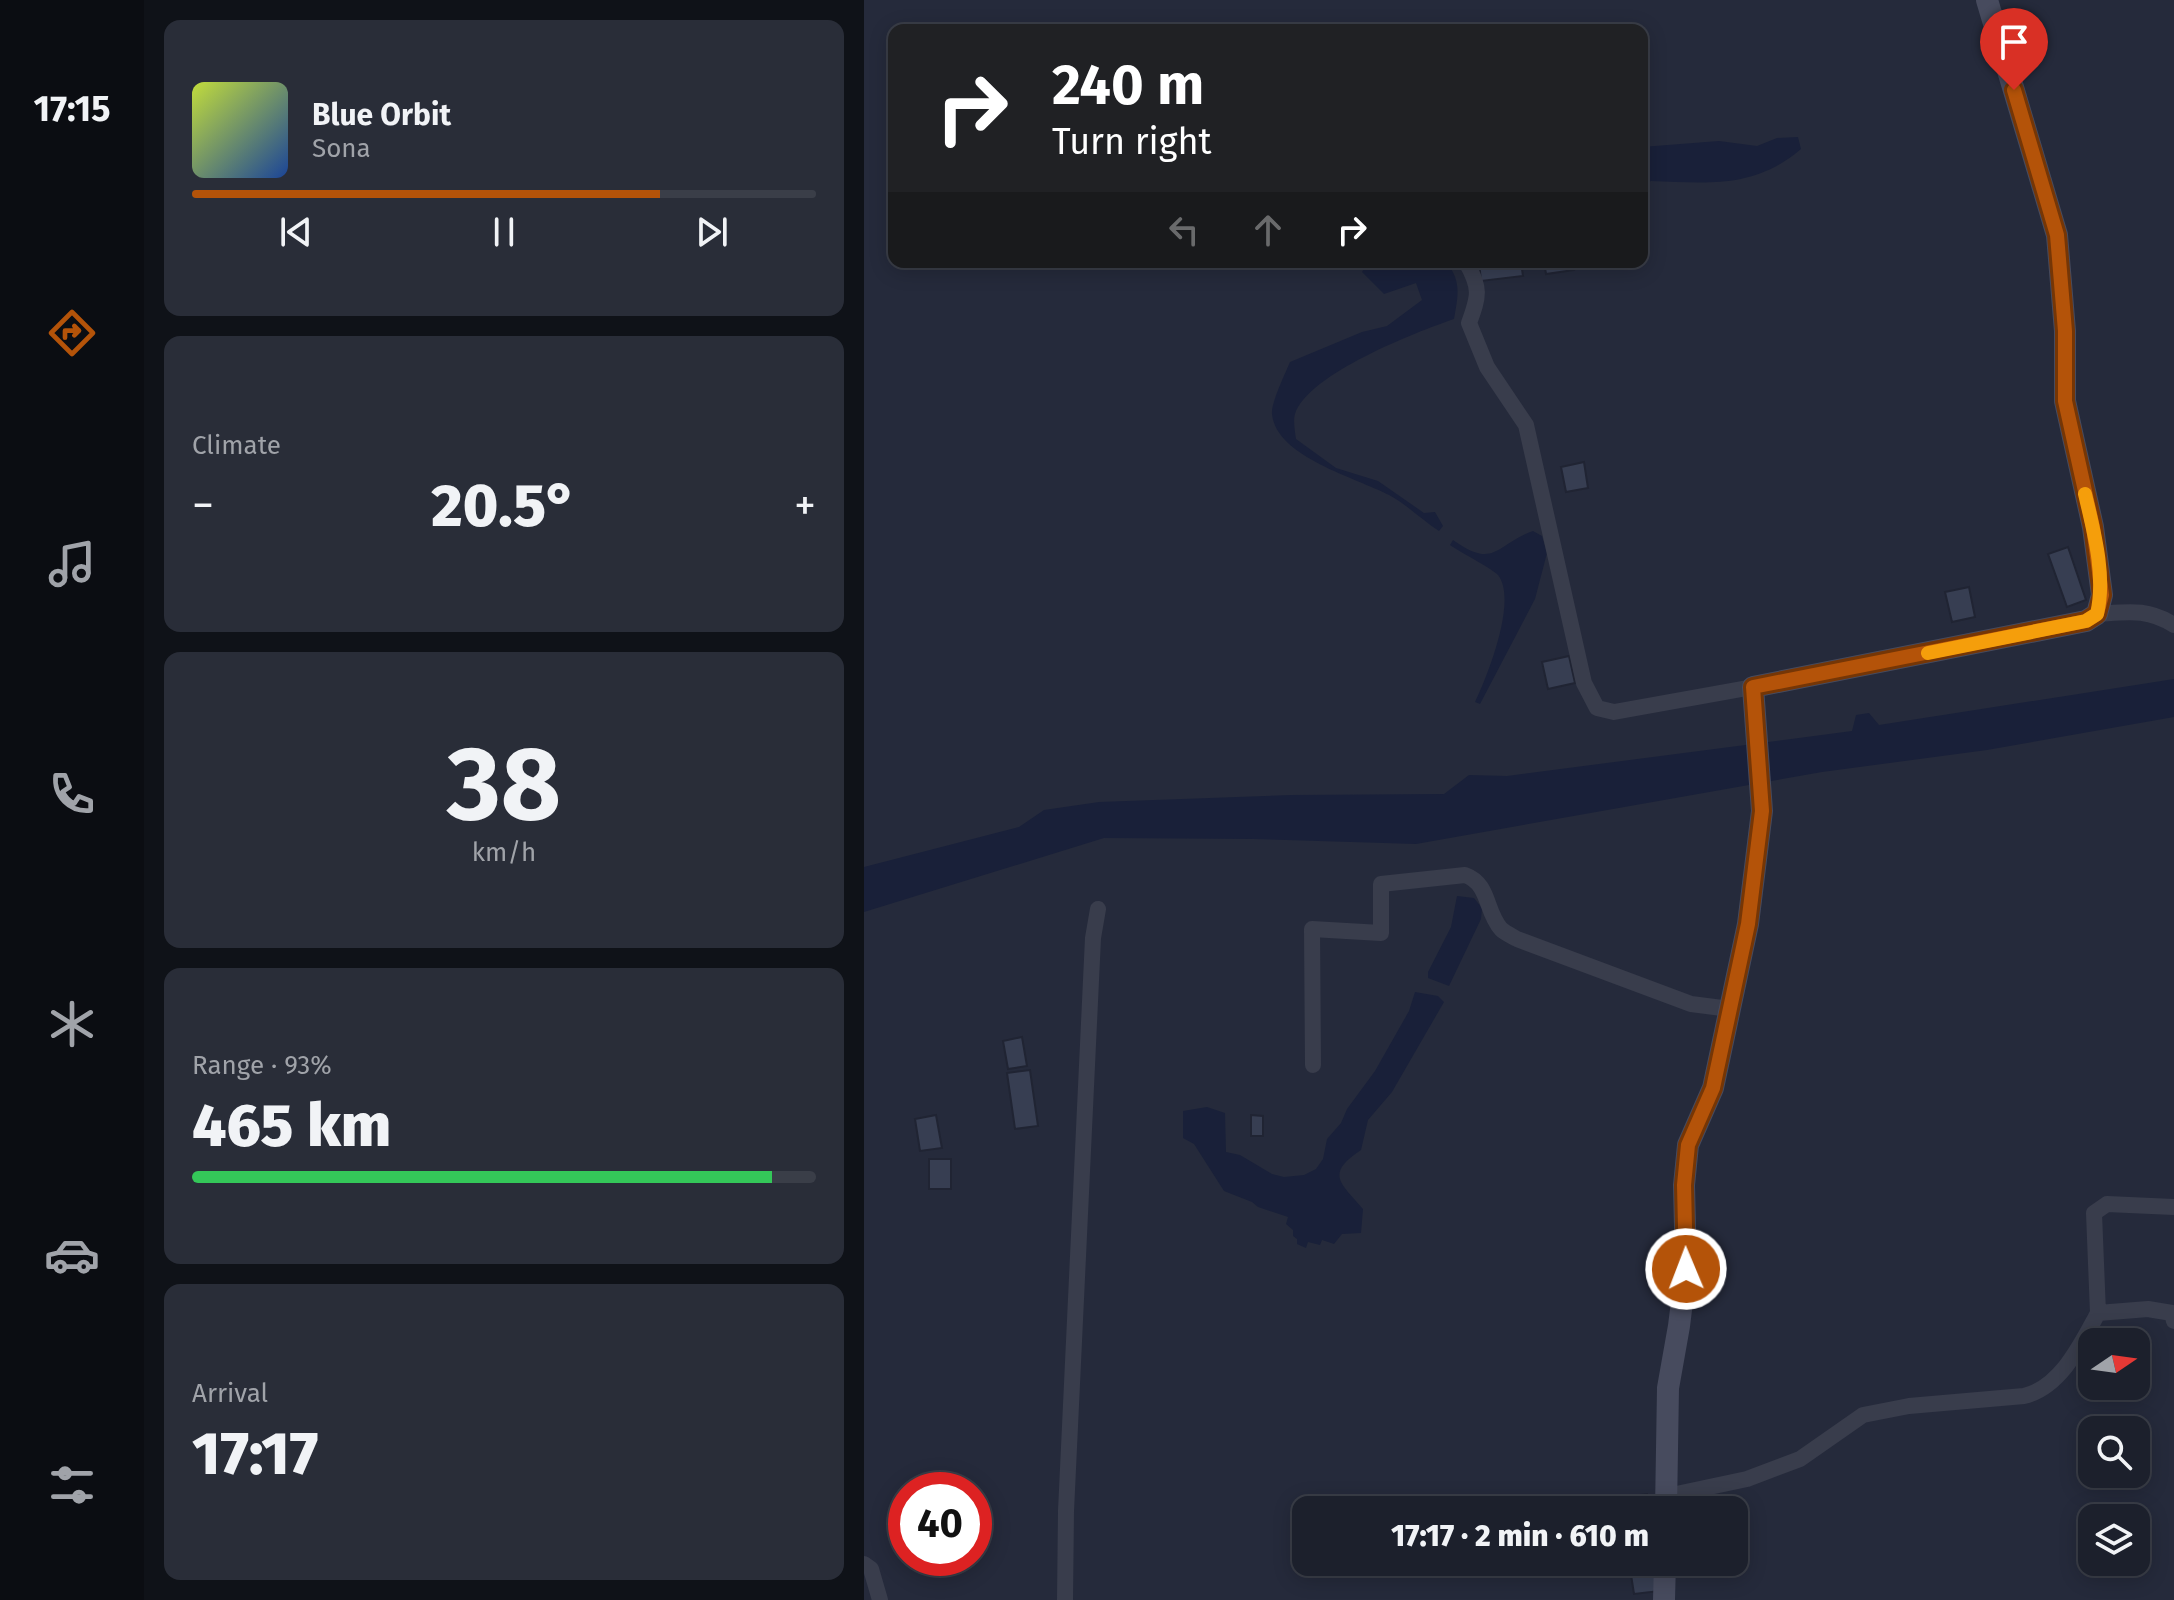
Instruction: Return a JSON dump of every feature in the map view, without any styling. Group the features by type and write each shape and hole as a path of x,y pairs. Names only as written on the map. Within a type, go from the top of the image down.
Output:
{"street":[{"path":"1987,0 2057,235 2065,331 2065,401 2093,527 2102,595 2097,614"},
{"path":"1470,268 1476,279 1478,298 1469,323 1487,367 1526,425 1584,683 1597,708 1614,712 1754,698 2086,621 2097,614 2142,612 2155,614 2174,625"},
{"path":"1666,1496 1668,1388 1686,1269 1684,1185 1688,1145 1713,1088 1748,924 1762,811 1754,698"},
{"path":"1313,1065 1312,929 1381,933 1381,884 1465,875 1474,878 1482,887 1502,931 1517,939 1691,1004 1730,1009"},
{"path":"1065,1600 1066,1511 1093,938 1098,909"},
{"path":"1690,1496 1800,1459 1863,1415 1909,1406 2040,1392 2056,1378 2098,1313 2094,1213 2107,1204 2174,1207"},
{"path":"2098,1313 2148,1309 2172,1313 2174,1321"},
{"path":"864,1564 871,1569 880,1600"},
{"path":"1664,1600 1665,1576"}],"water":[{"path":"1798,137 1801,149 1766,171 1730,181 1648,182 1648,147 1719,141 1757,146 1777,138"},
{"path":"1364,268 1450,268 1457,282 1454,319 1365,356 1320,384 1304,399 1295,414 1296,439 1336,468 1378,481 1424,513 1435,512 1443,526 1439,531 1389,495 1302,454 1277,429 1272,414 1290,362 1362,332 1387,326 1422,300 1416,283 1384,294 1362,272"},
{"path":"1533,531 1542,536 1547,553 1535,599 1480,704 1475,702 1493,657 1503,620 1503,587 1498,575 1450,545 1453,540 1467,549 1487,554"},
{"path":"2174,679 2174,717 1987,750 1822,772 1416,844 1104,838 864,912 864,867 1019,827 1044,810 1099,802 1292,795 1444,794 1469,775 1507,776 1852,731 1856,715 1869,713 1879,725"},
{"path":"1457,896 1474,898 1482,908 1481,919 1449,986 1428,978 1428,972 1451,927"},
{"path":"1415,992 1438,996 1444,1002 1392,1092 1368,1120 1361,1150 1350,1158 1340,1172 1343,1185 1363,1209 1361,1233 1342,1234 1334,1244 1322,1240 1320,1245 1308,1242 1306,1248 1297,1244 1293,1230 1286,1224 1288,1217 1224,1191 1194,1144 1183,1138 1183,1111 1207,1107 1225,1113 1226,1152 1240,1155 1272,1174 1284,1177 1304,1175 1316,1169 1323,1159 1327,1139 1375,1071 1409,1011"}],"building":[{"path":"1480,268 1522,268 1523,276 1481,281"},
{"path":"1545,268 1574,268 1574,270 1546,274"},
{"path":"1584,462 1588,488 1566,492 1561,467"},
{"path":"2068,547 2086,600 2067,607 2048,554"},
{"path":"1969,587 1975,617 1952,622 1945,592"},
{"path":"1569,656 1575,683 1548,689 1542,662"},
{"path":"1022,1037 1027,1066 1008,1069 1003,1041"},
{"path":"1030,1070 1038,1126 1015,1129 1007,1073"},
{"path":"936,1115 942,1148 920,1151 915,1119"},
{"path":"1251,1115 1263,1116 1263,1136 1251,1136"},
{"path":"929,1159 951,1159 951,1189 929,1189"},
{"path":"1631,1576 1657,1576 1660,1591 1634,1594"}],"slow traffic":[{"path":"1928,653 2086,621 2097,614 2102,595 2093,527 2085,494"}],"route":[{"path":"1686,1269 1684,1185 1688,1145 1713,1088 1748,924 1762,811 1753,687 2086,621 2097,614 2102,595 2093,527 2065,401 2065,331 2057,235 2014,90"}]}
